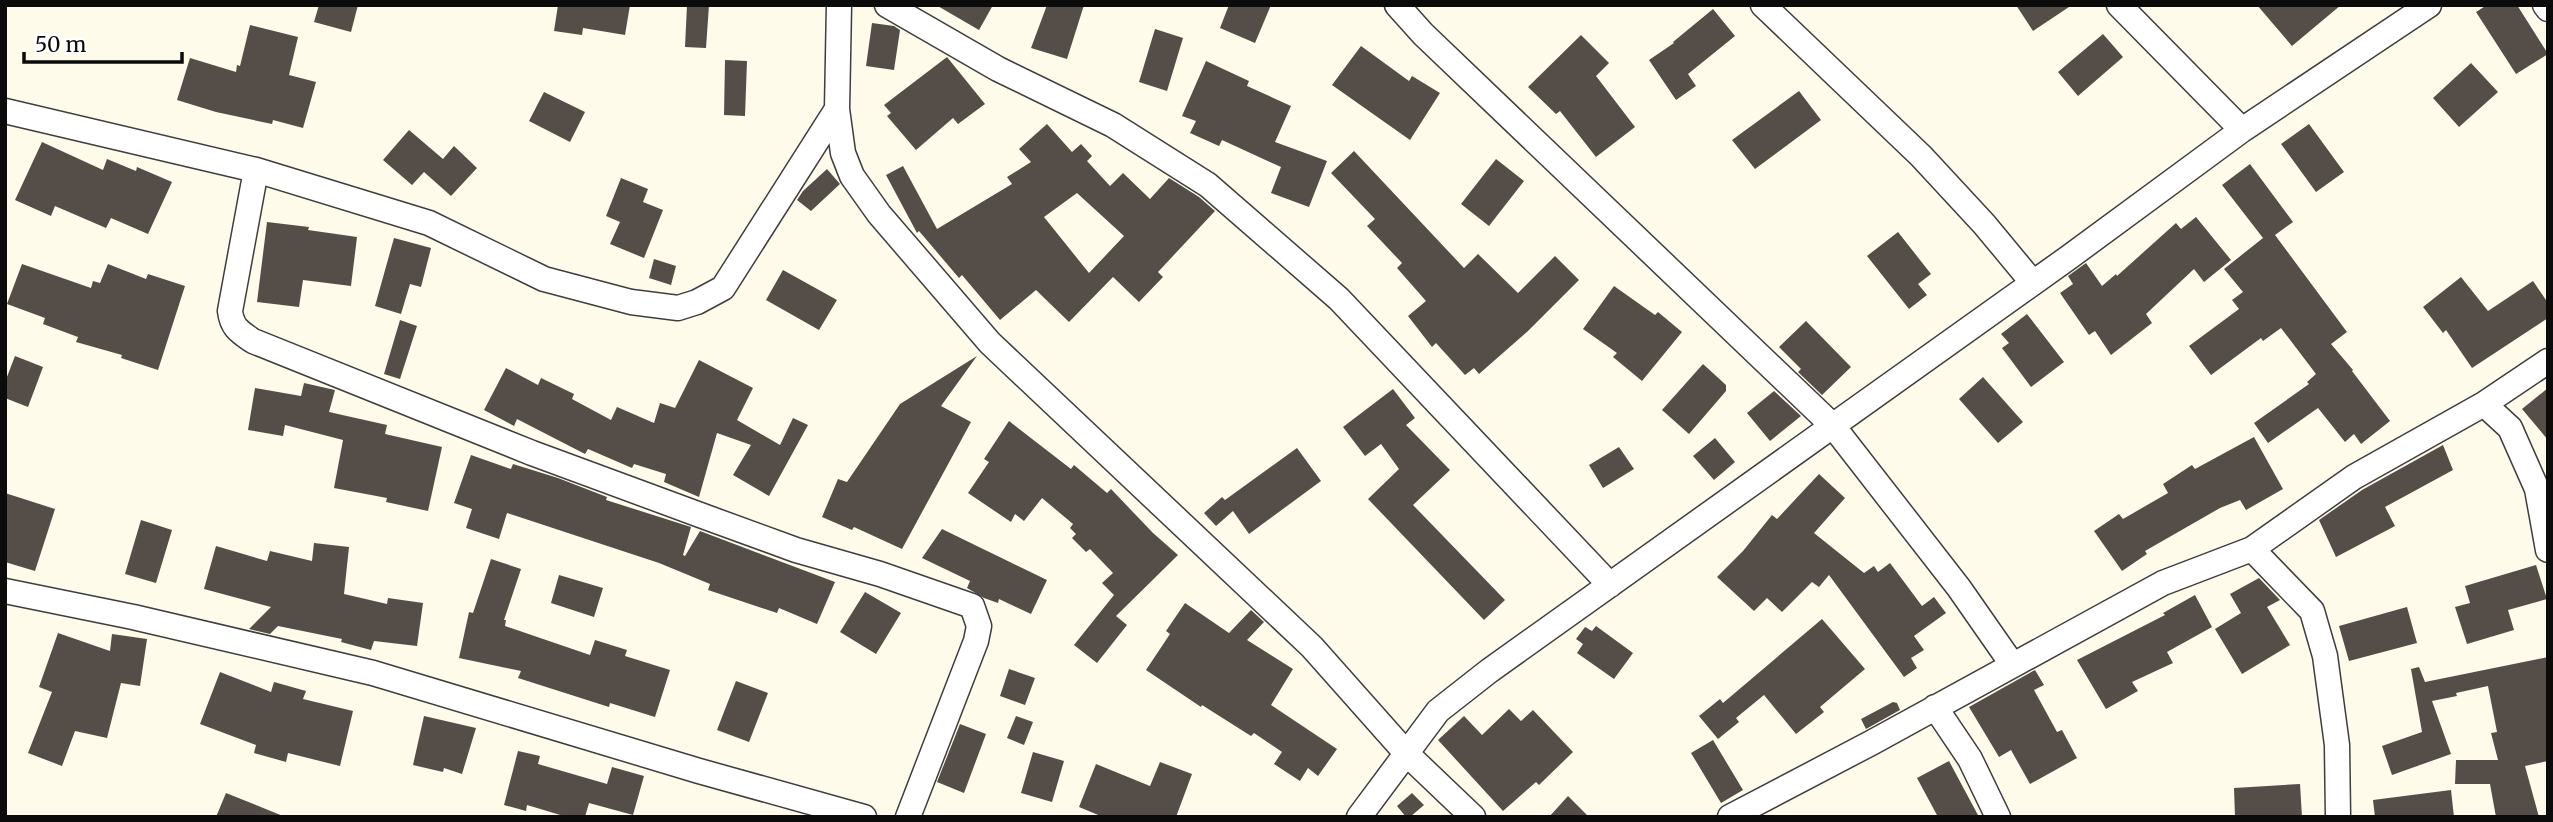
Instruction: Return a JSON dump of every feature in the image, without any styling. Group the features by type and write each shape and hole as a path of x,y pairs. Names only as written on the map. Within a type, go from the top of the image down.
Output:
{"street":[{"path":"839,5 837,109 843,153 852,176 879,214 990,343 1312,647 1407,754 1474,817"},
{"path":"887,5 998,69 1113,125 1208,186 1339,299 1610,585"},
{"path":"1397,5 1423,34 1833,426 1959,588 2012,664"},
{"path":"1763,5 1921,156 2034,283"},
{"path":"2119,5 2242,130"},
{"path":"1359,817 1438,711 2034,283 2242,130 2429,5"},
{"path":"5,111 256,170 429,223 544,279 631,302 678,308 697,302 723,288 837,109"},
{"path":"256,170 230,311 232,323 238,331 253,341 532,453 698,515 796,550 880,574 972,606 979,626 976,642 908,817"},
{"path":"1730,817 2164,583 2252,549 2354,477 2484,404 2548,360"},
{"path":"2484,404 2510,428 2537,489 2548,550"},
{"path":"2252,549 2312,611 2325,656 2337,745 2338,817"},
{"path":"5,591 133,617 373,673 699,771 864,817"},
{"path":"1935,707 1970,759 1998,817"}],"building":[{"path":"319,5 358,5 351,32 314,22"},
{"path":"558,5 630,5 625,35 583,28 582,35 554,31"},
{"path":"687,5 709,5 706,48 685,47"},
{"path":"936,5 993,5 979,30"},
{"path":"1047,5 1084,5 1067,59 1031,48"},
{"path":"1229,5 1271,5 1255,43 1220,28"},
{"path":"2016,5 2072,5 2033,31"},
{"path":"2257,5 2341,5 2292,46"},
{"path":"2487,5 2517,5 2548,54 2516,74 2476,12"},
{"path":"1713,9 1735,36 1688,74 1696,86 1676,100 1649,60 1674,43"},
{"path":"872,23 894,26 900,30 894,70 866,66"},
{"path":"250,25 298,37 289,75 316,82 303,128 273,120 272,124 216,112 177,100 190,58 236,72 237,65 240,66"},
{"path":"1155,29 1183,38 1167,91 1139,82"},
{"path":"2103,34 2123,57 2078,96 2058,72"},
{"path":"1581,35 1609,63 1596,76 1635,127 1596,157 1560,111 1556,114 1528,87"},
{"path":"1361,46 1409,81 1412,76 1440,93 1410,140 1332,85"},
{"path":"947,57 985,104 958,124 953,118 916,150 887,116 891,113 884,105"},
{"path":"725,60 747,61 745,116 724,115"},
{"path":"1206,61 1249,81 1247,86 1291,106 1275,142 1327,161 1309,207 1271,193 1281,167 1222,140 1219,146 1190,133 1196,121 1182,116"},
{"path":"2471,63 2498,92 2459,127 2433,98"},
{"path":"1799,91 1821,120 1755,169 1732,140"},
{"path":"544,92 585,112 570,142 529,121"},
{"path":"1047,124 1072,152 1081,144 1092,156 1087,161 1110,186 1123,173 1150,199 1169,178 1215,211 1158,272 1163,277 1139,302 1113,277 1069,322 1036,290 1000,320 962,275 959,278 919,231 917,233 886,175 903,166 937,229 1012,184 1007,177 1031,162 1019,149","holes":["1077,193 1124,236 1089,273 1044,217"]},
{"path":"2309,124 2344,172 2316,192 2281,144"},
{"path":"409,130 443,159 454,146 477,168 451,196 424,172 412,185 383,160"},
{"path":"42,142 103,170 107,159 136,171 137,167 172,182 148,234 111,218 106,228 55,206 51,216 15,200"},
{"path":"1354,151 1464,268 1478,254 1518,293 1555,256 1579,280 1528,331 1479,374 1474,368 1465,375 1436,343 1432,347 1408,316 1426,301 1397,268 1402,263 1367,226 1375,219 1331,173"},
{"path":"1496,159 1524,181 1489,226 1461,204"},
{"path":"2250,164 2293,222 2275,235 2347,332 2331,344 2390,421 2361,444 2354,434 2345,442 2318,408 2268,443 2254,423 2309,384 2307,382 2316,374 2281,328 2263,341 2261,338 2211,375 2189,346 2239,309 2232,300 2243,292 2224,269 2263,238 2222,185"},
{"path":"827,169 840,184 811,211 797,200"},
{"path":"621,178 648,189 643,202 663,210 644,258 610,244 620,222 606,216"},
{"path":"2196,217 2231,260 2204,282 2194,269 2146,314 2152,323 2111,355 2095,331 2089,335 2060,293 2073,284 2068,276 2086,263 2102,286 2116,274 2117,276 2176,223 2181,229"},
{"path":"267,222 357,237 351,286 303,280 299,307 257,302"},
{"path":"1898,232 1931,274 1918,284 1927,295 1909,309 1867,256"},
{"path":"394,238 431,248 421,287 410,284 401,314 375,306"},
{"path":"654,259 676,266 671,285 649,278"},
{"path":"22,264 91,288 93,281 100,283 108,264 146,279 148,274 185,286 158,370 121,358 122,355 76,342 78,337 43,324 45,318 7,304"},
{"path":"783,270 837,300 819,330 766,300"},
{"path":"2461,277 2488,311 2533,281 2548,303 2548,318 2472,368 2446,330 2443,333 2423,307"},
{"path":"1614,286 1655,315 1658,312 1682,332 1642,381 1613,357 1617,353 1583,329"},
{"path":"2027,314 2064,362 2031,387 2002,348 2009,343 2001,334"},
{"path":"400,320 417,326 400,379 384,374"},
{"path":"1806,321 1851,367 1822,395 1798,372 1801,369 1779,347"},
{"path":"15,356 43,367 28,407 5,398 5,382"},
{"path":"977,356 941,406 971,422 902,549 854,527 852,530 822,517 838,479 847,482 900,404"},
{"path":"699,360 753,388 737,420 780,445 793,418 808,425 769,496 733,475 751,445 717,433 699,497 664,482 666,474 634,464 632,468 588,449 585,454 517,419 514,426 484,410 506,368 538,385 541,378 574,394 572,399 611,420 617,407 654,423 660,403 675,408"},
{"path":"1703,364 1726,385 1726,391 1689,434 1662,410"},
{"path":"1983,377 2023,422 1998,443 1959,399"},
{"path":"304,383 335,390 329,412 387,425 385,434 442,447 428,511 386,502 387,498 334,488 343,440 285,425 283,436 248,430 255,388 301,396"},
{"path":"2548,388 2548,440 2522,409"},
{"path":"1393,389 1415,418 1406,425 1450,470 1413,505 1505,600 1484,620 1368,499 1399,469 1381,444 1365,456 1343,427"},
{"path":"1774,391 1801,416 1770,441 1747,413"},
{"path":"1009,421 1071,469 1074,465 1107,493 1111,489 1178,555 1116,616 1127,625 1097,663 1074,645 1114,595 1102,583 1113,573 1090,549 1086,552 1072,538 1076,534 1070,528 1073,524 1042,498 1024,521 1015,514 1011,522 968,493 989,462 984,459"},
{"path":"2254,437 2283,489 2246,510 2240,500 2220,508 2145,551 2147,554 2122,571 2094,531 2119,514 2123,519 2168,493 2163,484 2192,465 2195,469"},
{"path":"1715,438 1735,462 1714,480 1693,456"},
{"path":"2443,445 2453,470 2385,507 2395,526 2336,557 2319,520 2362,490"},
{"path":"1619,447 1634,469 1603,488 1589,465"},
{"path":"1297,448 1321,481 1249,534 1233,511 1216,526 1204,513 1222,497 1225,500"},
{"path":"471,455 511,469 513,464 558,478 607,497 606,500 691,527 683,555 685,556 700,531 835,582 817,624 779,608 777,613 708,590 710,584 659,563 507,513 499,539 466,528 472,509 454,503"},
{"path":"1819,474 1845,498 1814,533 1864,573 1874,566 1878,572 1890,563 1922,606 1934,597 1946,613 1914,636 1924,650 1911,658 1917,668 1904,677 1829,575 1819,587 1812,582 1782,612 1767,598 1754,611 1717,577 1743,551 1772,515 1777,519"},
{"path":"5,493 55,509 35,571 5,562"},
{"path":"141,520 172,530 156,583 125,574"},
{"path":"942,529 1047,580 1031,614 999,599 998,603 984,598 967,588 970,581 922,558"},
{"path":"314,543 349,547 344,594 387,604 388,598 423,603 417,646 374,641 371,650 341,642 342,639 278,626 270,634 249,629 271,607 204,589 216,546 267,561 270,551 312,561"},
{"path":"491,559 521,569 504,620 505,626 590,655 595,640 627,650 625,656 670,670 655,717 610,703 609,707 518,678 521,671 459,658 469,612 473,613"},
{"path":"2536,565 2547,599 2508,610 2514,630 2467,644 2455,607 2470,603 2465,586"},
{"path":"559,575 603,588 594,617 551,603"},
{"path":"2259,578 2280,600 2267,607 2290,645 2242,674 2215,629 2241,613 2230,594"},
{"path":"865,592 901,613 876,654 840,632"},
{"path":"2195,595 2212,627 2167,652 2173,663 2132,682 2138,691 2106,709 2077,660 2165,615 2163,613"},
{"path":"1185,603 1229,633 1251,610 1264,622 1247,640 1293,669 1271,705 1337,749 1318,776 1308,768 1300,781 1274,764 1282,752 1254,733 1251,736 1202,705 1201,707 1146,670 1170,634 1166,631"},
{"path":"2407,607 2417,643 2349,661 2339,626"},
{"path":"1822,619 1865,669 1820,707 1824,712 1796,734 1764,695 1736,718 1739,722 1718,739 1699,716 1720,699 1723,703"},
{"path":"1596,626 1633,653 1614,679 1577,653 1583,644 1576,639 1585,627 1592,631"},
{"path":"58,633 110,651 112,634 147,639 140,686 121,683 107,738 75,731 62,766 28,753 52,692 39,687"},
{"path":"2548,657 2548,761 2525,766 2539,817 2496,817 2490,784 2455,784 2456,760 2498,760 2491,733 2497,732 2488,686 2432,701 2451,754 2392,775 2382,746 2422,732 2411,669 2419,667 2425,682"},
{"path":"1009,669 1035,678 1025,705 1000,696"},
{"path":"2035,670 2044,685 2034,690 2057,732 2062,730 2077,758 2030,784 2011,750 1999,757 1969,707"},
{"path":"220,672 271,692 274,682 306,691 303,699 353,711 340,766 288,753 286,762 254,753 256,745 200,724"},
{"path":"736,681 768,693 749,742 717,730"},
{"path":"1893,702 1897,703 1900,710 1866,729 1861,719"},
{"path":"1509,709 1521,721 1533,710 1573,752 1539,785 1536,782 1503,811 1438,740 1464,716 1482,735"},
{"path":"424,716 476,728 462,774 444,768 443,772 413,765"},
{"path":"1016,716 1033,722 1024,745 1007,738"},
{"path":"960,724 986,734 964,793 937,782"},
{"path":"1713,740 1743,790 1721,803 1691,753"},
{"path":"518,751 540,756 538,764 607,784 612,767 644,776 633,815 589,803 585,817 567,817 527,805 526,811 504,805"},
{"path":"1033,752 1064,761 1052,802 1021,793"},
{"path":"1949,761 1979,817 1938,817 1917,778"},
{"path":"1160,762 1192,774 1176,817 1103,817 1079,807 1096,764 1150,786"},
{"path":"2300,784 2302,817 2235,817 2234,788"},
{"path":"2451,790 2454,817 2375,817 2373,800"},
{"path":"226,793 283,816 283,817 216,817"},
{"path":"1412,793 1424,805 1410,817 1406,817 1397,806"},
{"path":"1568,796 1589,817 1549,817"}]}
